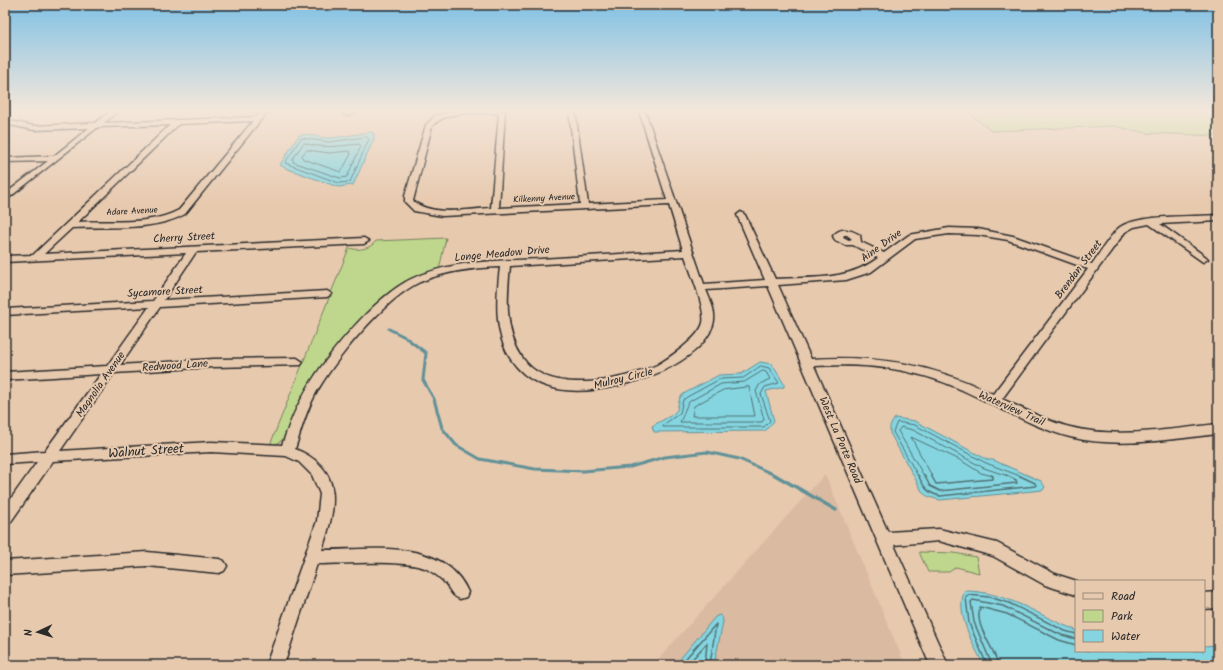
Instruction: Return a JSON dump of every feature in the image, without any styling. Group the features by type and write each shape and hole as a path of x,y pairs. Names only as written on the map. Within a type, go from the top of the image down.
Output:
{"street":[{"path":"5,198 75,142"},
{"path":"36,257 156,142"},
{"name":"Adare Avenue","path":"71,224 158,220 176,216 182,212 239,142"},
{"name":"Kilkenny Avenue","path":"424,142 409,196 409,202 417,209 442,213 673,202"},
{"path":"494,210 499,142"},
{"path":"576,142 584,206"},
{"path":"653,142 700,287"},
{"path":"5,160 55,158"},
{"name":"West La Porte Road","path":"741,215 808,363 883,539 939,665"},
{"name":"Brendan Street","path":"994,401 1122,230 1137,223 1150,221 1218,218"},
{"path":"1150,221 1203,260"},
{"name":"Aine Drive","path":"700,287 847,277 868,270 884,256 912,236 933,232 970,231 1010,238 1094,268"},
{"name":"Cherry Street","path":"5,259 364,241"},
{"path":"855,242 884,256"},
{"name":"Magnolia Avenue","path":"5,519 157,303 193,249"},
{"name":"Longe Meadow Drive","path":"287,452 303,407 317,380 341,350 384,304 409,284 434,274 461,266 690,254"},
{"name":"Mulroy Circle","path":"505,263 502,306 512,350 519,363 535,376 558,385 584,387 607,384 659,369 677,357 706,330 709,320 708,311 700,287"},
{"name":"Sycamore Street","path":"5,312 327,294"},
{"name":"Waterview Trail","path":"808,363 873,361 913,368 952,380 1016,412 1070,432 1106,438 1218,429"},
{"name":"Redwood Lane","path":"5,376 213,362 297,362"},
{"name":"Walnut Street","path":"5,459 190,447 247,448 287,452 304,458 318,472 327,494 324,521 313,557 280,646 275,665"},
{"path":"883,539 939,535 997,550 1051,580 1075,588"},
{"path":"313,557 414,558 436,566 454,581 460,592"},
{"path":"5,568 147,559 219,566"},
{"path":"1205,601 1218,600"}],"shaded area":[{"path":"825,474 905,665 653,665"}],"green space":[{"path":"446,238 439,270 379,305 317,371 303,395 284,439 276,444 270,445 349,248 364,249 374,244 376,241"},
{"path":"919,552 954,553 976,557 979,573 956,567 949,572 928,572"}],"water":[{"path":"294,142 373,142 353,185 338,187 280,165"},
{"path":"760,362 772,364 784,384 784,387 766,391 774,421 765,431 654,432 652,426 672,415 677,410 680,397 685,393 719,375 741,374"},
{"path":"895,418 915,421 988,460 993,460 1041,481 1045,487 1043,490 940,500 929,497 923,493 890,433 890,426"},
{"path":"965,591 995,595 1022,605 1075,630 1075,652 1205,652 1205,646 1218,645 1218,665 984,665 975,649 967,629 962,608 962,599"},
{"path":"719,615 722,617 723,622 714,665 675,665 715,617"}],"waterway":[{"path":"389,329 405,337 426,353 423,380 434,399 442,428 456,445 480,459 535,469 583,471 630,467 665,457 707,452 739,459 776,475"},
{"path":"776,475 836,510"}]}
